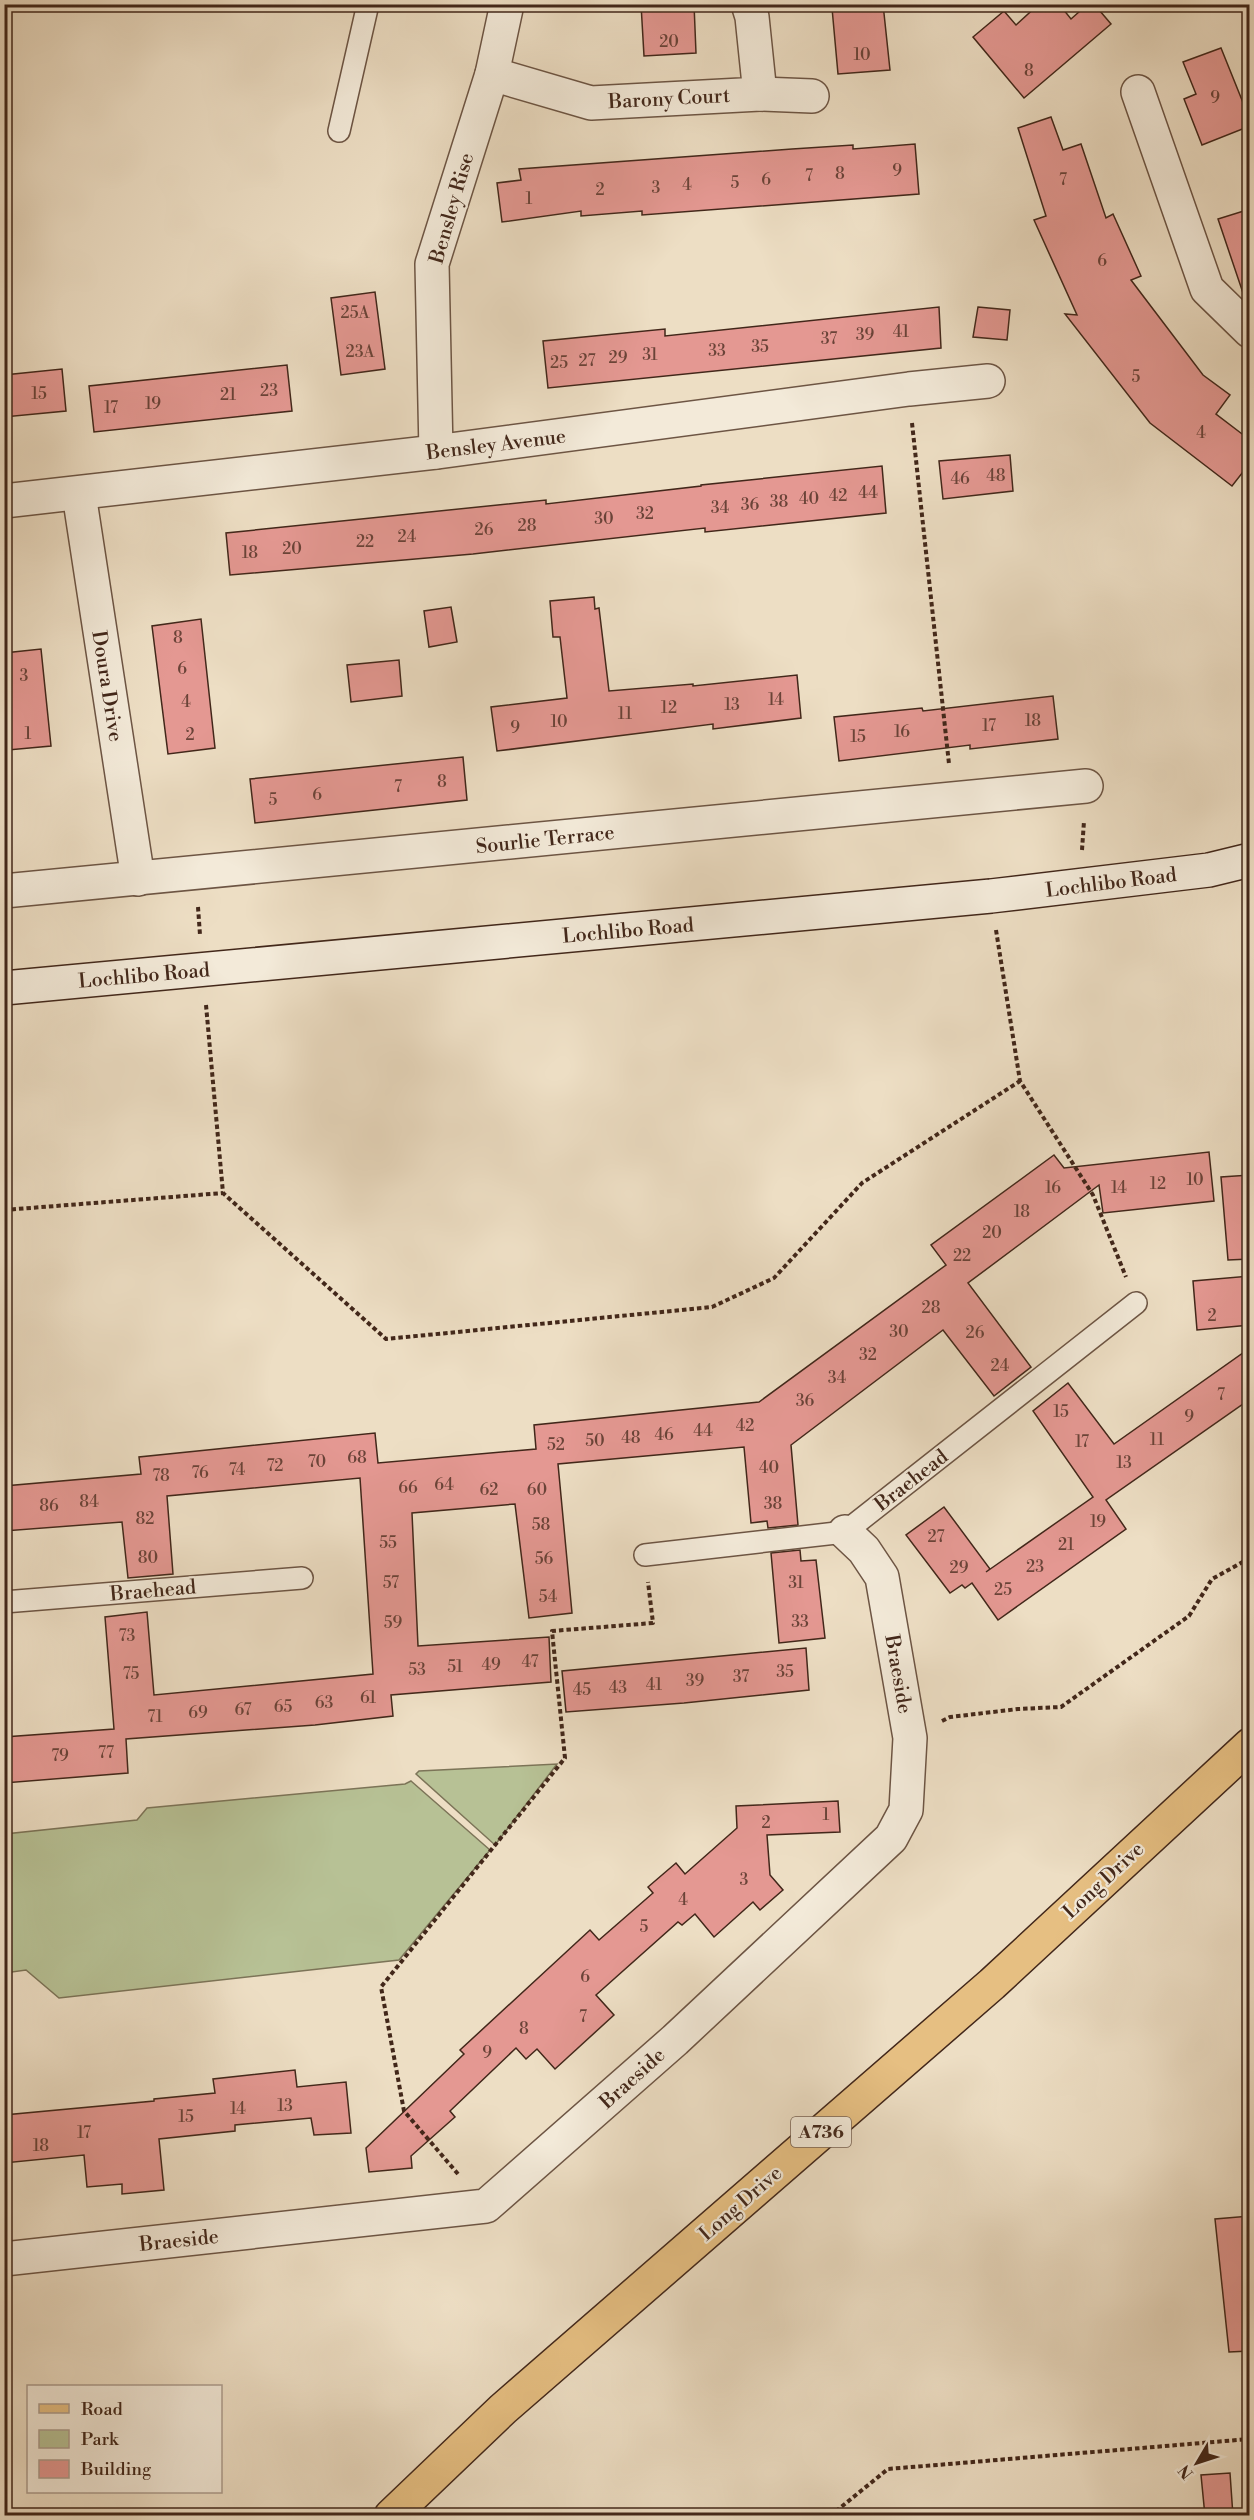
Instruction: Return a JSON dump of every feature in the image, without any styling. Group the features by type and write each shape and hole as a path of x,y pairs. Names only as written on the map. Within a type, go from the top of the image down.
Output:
{"main road":[{"name":"Long Drive","path":"391,2516 503,2409 992,1984 1250,1745"}],"street":[{"name":"Bensley Rise","path":"436,452 432,264 492,74 507,4"},
{"path":"748,4 752,17 760,94"},
{"name":"Barony Court","path":"492,74 591,103 760,94 812,96"},
{"path":"1138,92 1207,289 1250,331"},
{"name":"Bensley Avenue","path":"4,501 436,452 909,389 988,381"},
{"name":"Doura Drive","path":"79,494 138,879"},
{"name":"Sourlie Terrace","path":"4,891 1086,786"},
{"name":"Lochlibo Road","path":"4,988 1080,887 1209,870 1250,860"},
{"name":"Braeside","path":"4,2259 486,2206 675,2040 891,1838 906,1810 910,1738 882,1577 864,1550 845,1532"}],"lane":[{"path":"339,131 368,4"},
{"name":"Braehead","path":"845,1532 1136,1303"},
{"path":"645,1555 845,1532"},
{"name":"Braehead","path":"4,1602 302,1578"}],"path":[{"path":"909,389 953,799"},
{"path":"1080,887 1086,786"},
{"path":"195,873 223,1193 386,1339 712,1307 774,1278 862,1183 1020,1081"},
{"path":"991,896 1020,1081 1093,1195 1136,1303"},
{"path":"4,1210 223,1193"},
{"path":"486,2206 404,2111 381,1987 565,1758 552,1630 652,1623 645,1555"},
{"path":"910,1738 950,1717 1018,1708 1061,1707 1189,1616 1212,1579 1250,1558"},
{"path":"830,2516 888,2469 1250,2439"}],"green space":[{"path":"557,1764 495,1845 416,1774 419,1771"},
{"path":"411,1781 490,1850 399,1960 59,1998 26,1970 5,1973 5,1834 137,1820 147,1808 405,1784"}],"building":[{"path":"641,4 694,4 696,53 644,56"},
{"path":"883,4 890,70 838,74 832,8"},
{"path":"1039,4 1059,4 1071,19 1088,4 1094,4 1111,24 1024,98 973,37 1004,11 1016,25"},
{"path":"1221,48 1250,120 1250,126 1202,145 1184,99 1196,94 1183,62"},
{"path":"1051,117 1063,150 1081,144 1106,218 1113,214 1141,276 1131,280 1203,375 1230,395 1216,414 1250,440 1250,463 1232,486 1150,423 1065,314 1077,315 1034,220 1046,216 1018,128"},
{"path":"915,144 919,194 642,215 642,211 581,216 581,211 502,222 497,183 521,180 519,169 853,145 853,149"},
{"path":"1250,209 1250,295 1244,296 1218,219"},
{"path":"375,292 385,369 341,375 331,298"},
{"path":"939,307 941,348 548,388 543,341 665,329 665,336"},
{"path":"978,307 1010,310 1007,340 973,337"},
{"path":"287,365 292,411 94,432 89,386"},
{"path":"62,369 66,411 4,417 4,375"},
{"path":"1010,455 1013,491 943,499 939,461"},
{"path":"882,466 886,513 705,532 705,528 473,554 230,575 226,533 546,500 546,504"},
{"path":"594,597 595,609 599,608 609,691 693,684 693,686 797,675 801,718 713,729 713,724 497,751 491,707 567,698 560,637 553,637 550,601"},
{"path":"451,607 457,642 429,647 424,611"},
{"path":"201,619 215,748 168,754 152,626"},
{"path":"41,649 51,746 8,750 4,720 4,653"},
{"path":"399,660 402,696 351,702 347,665"},
{"path":"1053,696 1058,739 970,749 970,745 839,761 834,717 922,708 923,711"},
{"path":"463,757 467,800 255,823 250,779"},
{"path":"1209,1152 1214,1201 1103,1213 1099,1185 968,1283 1031,1367 994,1396 943,1330 791,1445 798,1525 768,1528 767,1521 751,1523 744,1447 558,1464 572,1613 529,1618 515,1504 412,1513 418,1646 549,1637 551,1682 391,1695 393,1716 315,1725 126,1739 128,1773 4,1783 4,1737 114,1729 105,1617 147,1612 154,1695 373,1674 360,1478 167,1496 173,1574 128,1578 122,1522 4,1531 4,1486 141,1474 139,1457 375,1433 378,1463 536,1449 534,1425 759,1402 946,1265 931,1245 1054,1155 1064,1168"},
{"path":"1250,1175 1250,1259 1228,1260 1221,1177"},
{"path":"1250,1276 1250,1325 1197,1330 1193,1281"},
{"path":"1250,1348 1250,1399 1106,1500 1126,1529 998,1620 972,1583 965,1588 962,1585 950,1593 906,1535 944,1507 990,1569 986,1572 1093,1497 1033,1411 1068,1383 1114,1444"},
{"path":"800,1550 801,1561 816,1560 825,1638 779,1643 771,1553"},
{"path":"806,1648 809,1690 566,1712 562,1671"},
{"path":"838,1801 840,1832 767,1835 770,1875 783,1890 760,1910 753,1902 714,1937 695,1914 682,1925 678,1922 596,1995 614,2015 555,2069 537,2049 526,2059 516,2048 450,2111 455,2117 411,2156 412,2168 369,2172 366,2148 464,2054 460,2050 590,1930 599,1940 653,1893 648,1887 676,1863 685,1874 737,1828 736,1806"},
{"path":"295,2070 297,2087 346,2082 351,2133 314,2135 311,2118 235,2125 235,2131 159,2139 164,2190 122,2194 122,2184 87,2187 84,2155 4,2163 4,2115 215,2093 213,2079"},
{"path":"1250,2216 1250,2351 1229,2352 1215,2219"},
{"path":"1230,2473 1233,2516 1205,2516 1201,2475"}]}
